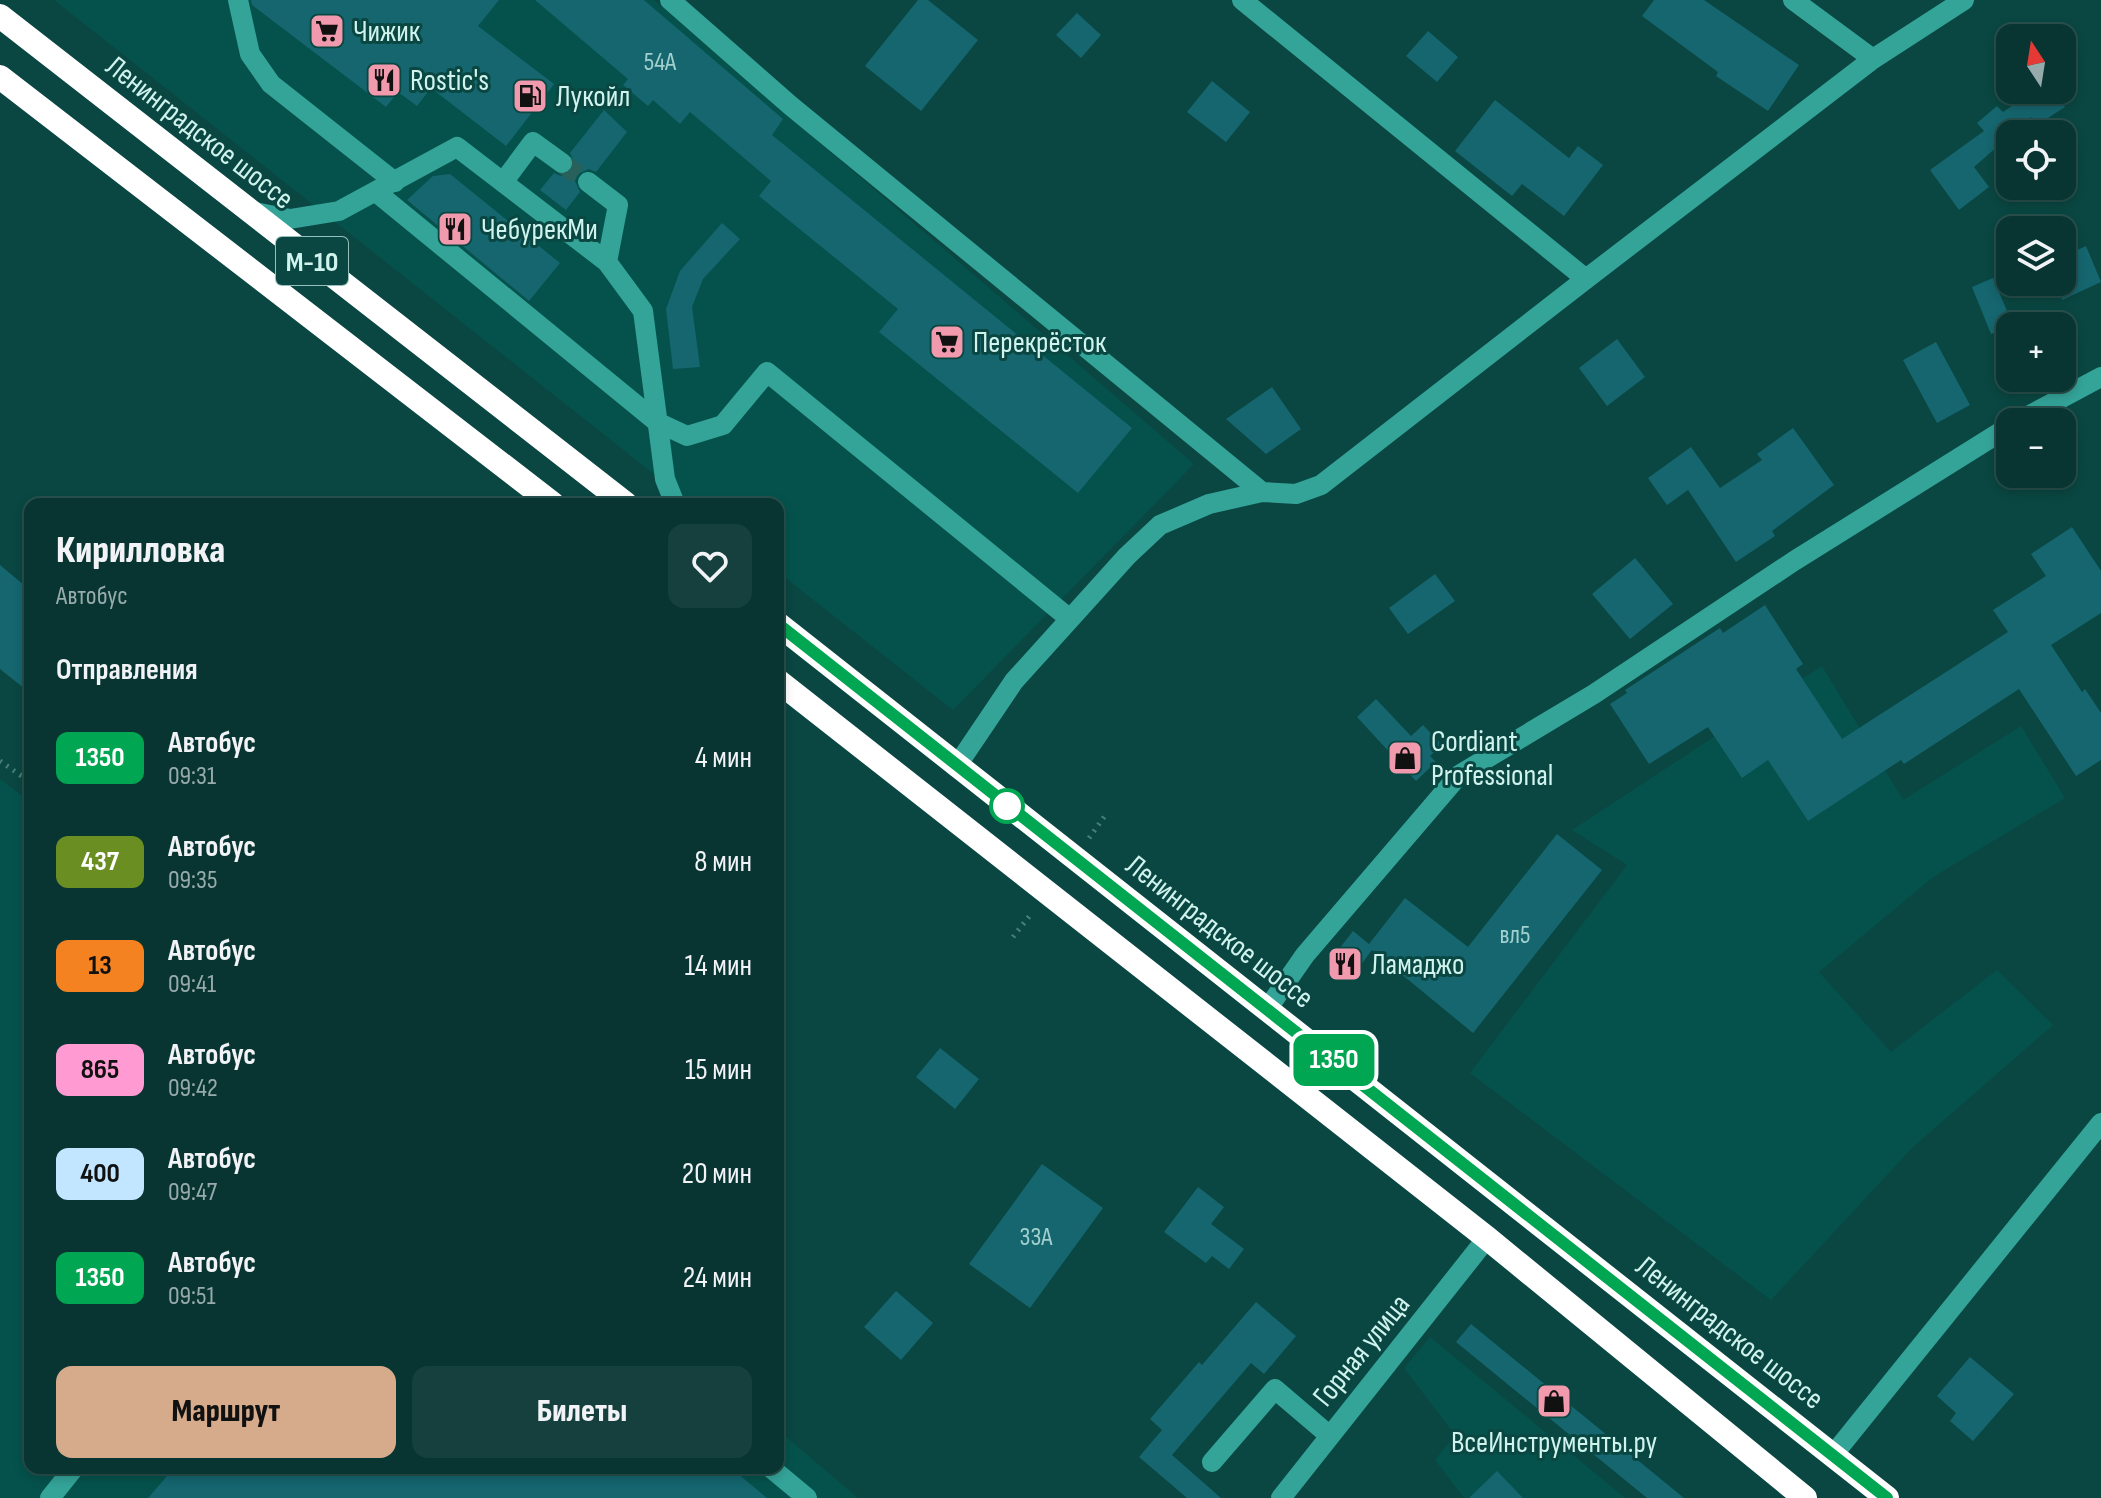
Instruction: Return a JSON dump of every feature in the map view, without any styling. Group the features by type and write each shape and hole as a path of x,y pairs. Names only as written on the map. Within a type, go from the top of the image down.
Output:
{"highway":[{"name":"Ленинградское шоссе","path":"0,16 618,498"},
{"name":"М-10","path":"0,77 545,498"},
{"name":"Ленинградское шоссе","path":"784,629 1887,1498"},
{"path":"784,686 1487,1238 1805,1498"}],"street":[{"path":"238,0 250,54 271,84 395,182"},
{"path":"670,0 803,116 1262,492"},
{"path":"1242,0 1586,279"},
{"path":"1793,0 1873,59"},
{"path":"956,767 1014,681 1127,556 1160,525 1209,504 1262,492 1296,494 1321,485 1873,59 1964,0"},
{"path":"504,181 533,142 562,163"},
{"path":"246,210 290,219 339,211 457,147 607,262 643,311 665,479 673,498"},
{"path":"588,182 618,205 607,262"},
{"path":"376,192 657,422 687,436 723,425 767,372 1070,619"},
{"path":"2043,408 2101,377"},
{"path":"1268,1008 1305,955 1459,775 1594,694 1794,561 1996,435"},
{"path":"1833,1455 2101,1123"},
{"name":"Горная улица","path":"1281,1498 1487,1238"},
{"path":"1212,1462 1275,1389 1330,1436"},
{"path":"50,1498 69,1474"},
{"path":"778,1474 807,1498"}],"path":[{"path":"0,761 24,776"},
{"path":"1089,838 1107,813"},
{"path":"1013,937 1031,914"}],"shaded area":[{"path":"54,0 654,0 1194,464 953,710 784,577 784,498 684,498"},
{"path":"1822,666 1903,800 2021,726 2065,798 1933,877 1819,972 1891,1052 1997,970 2053,1025 1913,1147 1771,1300 1470,1073 1627,865 1572,830"},
{"path":"0,779 24,797 24,1474 784,1474 784,1435 858,1498 0,1498"},
{"path":"1430,1337 1625,1498 1464,1498 1435,1460 1455,1435 1404,1368"}],"building":[{"path":"251,0 499,0 478,26 554,84 506,146 431,88 417,106 398,92 386,107 252,5"},
{"path":"535,0 644,0 783,119 772,135 1132,428 1078,493 879,332 898,309 759,196 771,181 690,112 680,124 653,100 648,106 623,85 628,79"},
{"path":"918,0 928,0 978,40 921,111 865,66"},
{"path":"1654,0 1704,0 1799,65 1768,111 1716,76 1718,72 1642,16"},
{"path":"1077,13 1101,35 1081,58 1056,35"},
{"path":"1428,31 1458,57 1437,82 1406,56"},
{"path":"1212,81 1250,112 1226,142 1187,112"},
{"path":"1495,100 1569,158 1578,146 1603,165 1564,216 1522,184 1512,196 1455,151"},
{"path":"2015,104 2063,104 2065,107 2045,120 2033,120 2031,117 2028,120 1996,120 1996,148 1974,167 1989,187 1959,210 1930,170 1984,131 1977,123 1997,106 2003,112"},
{"path":"604,110 627,132 596,172 589,169 578,174 575,181 580,192 566,210 540,190 554,173 561,176 572,171 575,164 570,153"},
{"path":"450,174 560,263 529,301 407,200 433,176"},
{"path":"722,223 740,239 703,279 692,307 700,367 673,369 666,309 680,271"},
{"path":"2086,246 2101,282 2076,294 2076,251"},
{"path":"1993,278 1996,296 2001,296 2007,312 1996,312 1996,332 1991,334 1972,287"},
{"path":"1617,339 1645,377 1607,406 1579,368"},
{"path":"1936,342 1970,405 1937,423 1903,360"},
{"path":"1272,387 1301,429 1266,454 1226,419"},
{"path":"1793,428 1834,485 1772,531 1775,536 1736,562 1688,490 1667,505 1648,478 1691,447 1720,488 1762,460 1757,454"},
{"path":"2072,527 2101,571 2101,613 2051,645 2082,692 2085,689 2101,713 2101,760 2076,776 2019,689 1904,764 1901,760 1808,821 1768,760 1742,778 1708,727 1649,764 1610,704 1627,693 1625,690 1720,628 1723,633 1765,605 1803,664 1796,669 1842,739 2008,632 1993,610 2046,576 2031,554"},
{"path":"1635,558 1673,604 1630,639 1592,594"},
{"path":"0,565 24,585 24,688 0,669"},
{"path":"1435,574 1455,601 1408,634 1389,608"},
{"path":"1376,699 1411,736 1423,725 1442,745 1430,756 1436,762 1416,781 1357,717"},
{"path":"1557,834 1602,870 1473,1033 1372,950 1351,978 1329,962 1353,931 1369,944 1405,898 1468,947"},
{"path":"940,1048 979,1079 955,1109 916,1077"},
{"path":"1042,1164 1103,1208 1030,1308 969,1264"},
{"path":"1198,1187 1224,1207 1211,1224 1244,1249 1229,1269 1212,1256 1206,1263 1164,1232"},
{"path":"896,1291 933,1323 901,1360 864,1327"},
{"path":"1256,1302 1296,1336 1264,1374 1251,1363 1172,1455 1221,1498 1187,1498 1139,1457 1162,1430 1150,1419"},
{"path":"1471,1324 1684,1498 1647,1498 1456,1342"},
{"path":"1970,1357 2014,1394 1973,1441 1950,1421 1956,1413 1937,1396"},
{"path":"1497,1471 1523,1498 1469,1498"},
{"path":"169,1474 738,1474 767,1498 148,1498"}],"tunnel":[{"path":"562,163 588,182"}],"bus line":[{"name":"1350","path":"784,629 1887,1498"}],"place":[{"name":"Чижик","path":"327,31"},
{"name":"Rostic's","path":"384,80"},
{"name":"Лукойл","path":"530,96"},
{"name":"ЧебурекМи","path":"455,229"},
{"name":"Перекрёсток","path":"947,342"},
{"name":"Cordiant Professional","path":"1405,758"},
{"name":"Ламаджо","path":"1345,964"},
{"name":"ВсеИнструменты.ру","path":"1554,1401"}]}
